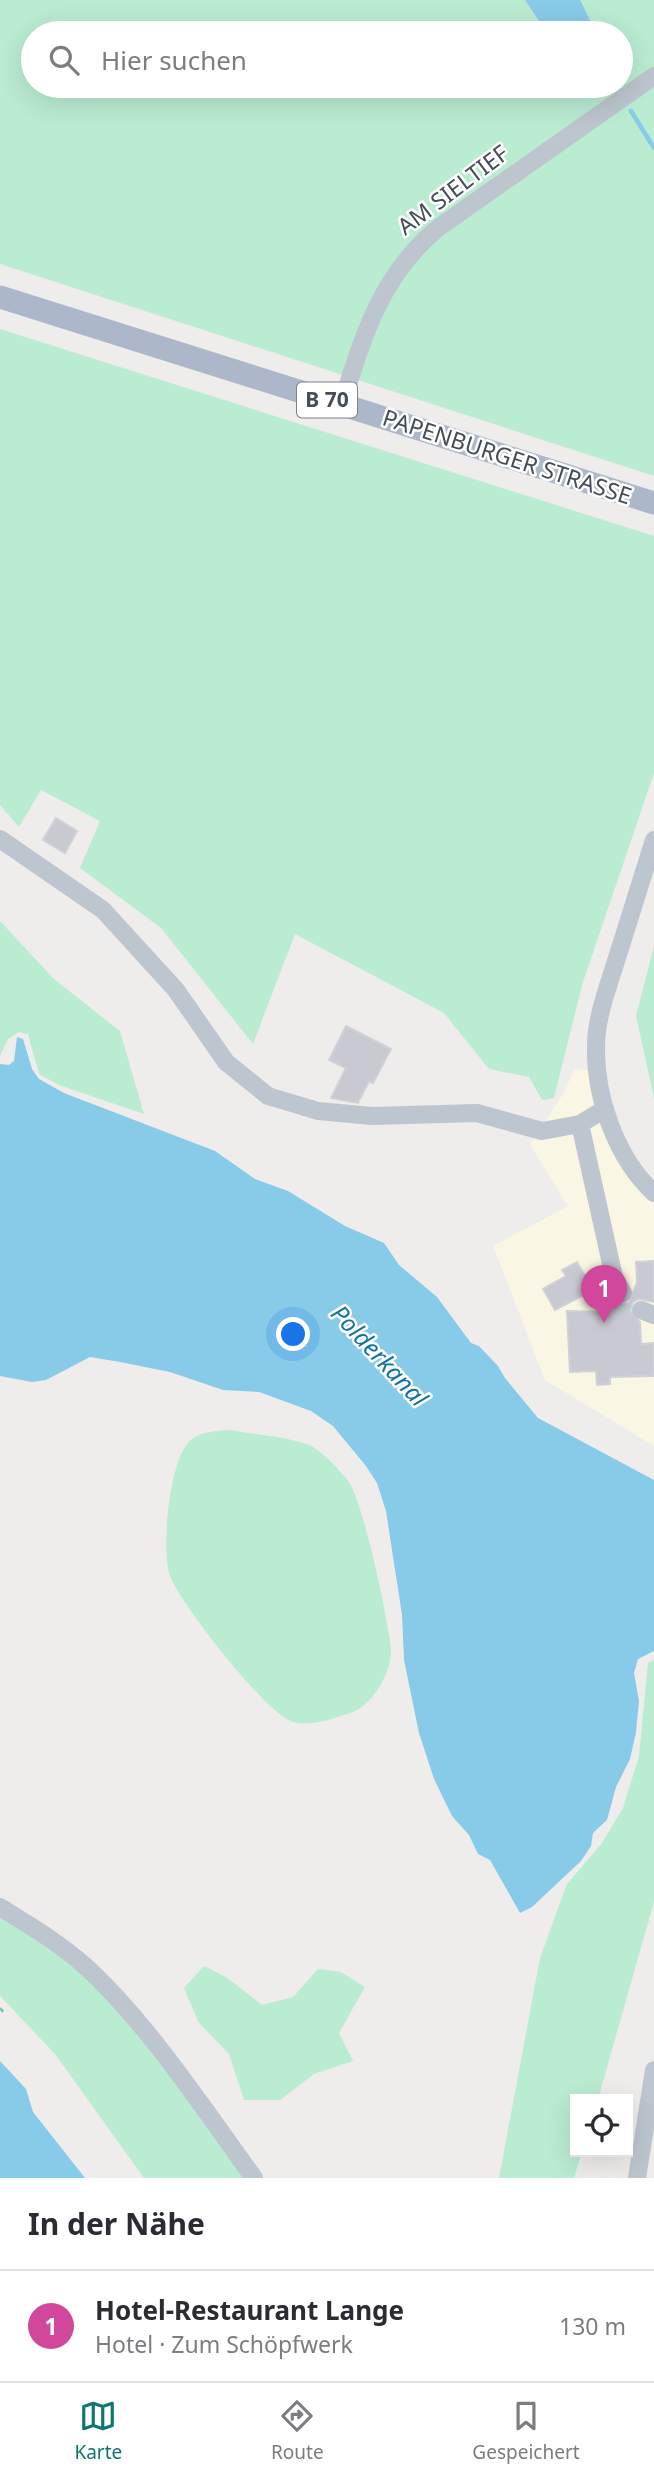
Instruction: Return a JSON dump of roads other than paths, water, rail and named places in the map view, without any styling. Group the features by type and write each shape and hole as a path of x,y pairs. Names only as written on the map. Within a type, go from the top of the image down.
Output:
{"main road":[{"name":"PAPENBURGER STRASSE","path":"0,297 654,503"}],"street":[{"name":"AM SIELTIEF","path":"633,91 654,76"},
{"name":"AM SIELTIEF","path":"342,404 384,288 412,249 622,98"},
{"path":"0,839 103,910 176,990 226,1062 268,1096 318,1111 372,1116 477,1114 542,1131 580,1124 605,1109"},
{"path":"654,840 601,1007 596,1047 605,1109 635,1173 654,1194"},
{"path":"580,1124 618,1285"},
{"path":"0,1907 61,1946 102,1982 205,2110 254,2178"},
{"path":"637,2178 654,2070"}],"water":[{"path":"525,0 580,0 590,21 539,21"},
{"name":"Polderkanal","path":"17,1037 23,1039 32,1069 39,1079 64,1093 215,1151 255,1179 288,1191 345,1226 384,1243 399,1265 437,1297 471,1343 479,1346 498,1366 538,1418 654,1480 654,1651 638,1659 634,1673 639,1701 630,1759 616,1787 607,1820 593,1833 591,1846 581,1861 532,1907 520,1913 490,1860 478,1854 469,1835 452,1816 434,1779 419,1733 404,1660 402,1615 386,1511 377,1483 333,1426 311,1411 259,1392 223,1390 170,1372 90,1357 46,1380 32,1382 0,1376 0,1064 9,1065 14,1061"},
{"path":"0,2061 26,2089 33,2112 85,2178 0,2178"}],"waterway":[{"path":"631,111 654,148"}],"place":[{"name":"Hotel-Restaurant Lange","path":"604,1323"}]}
